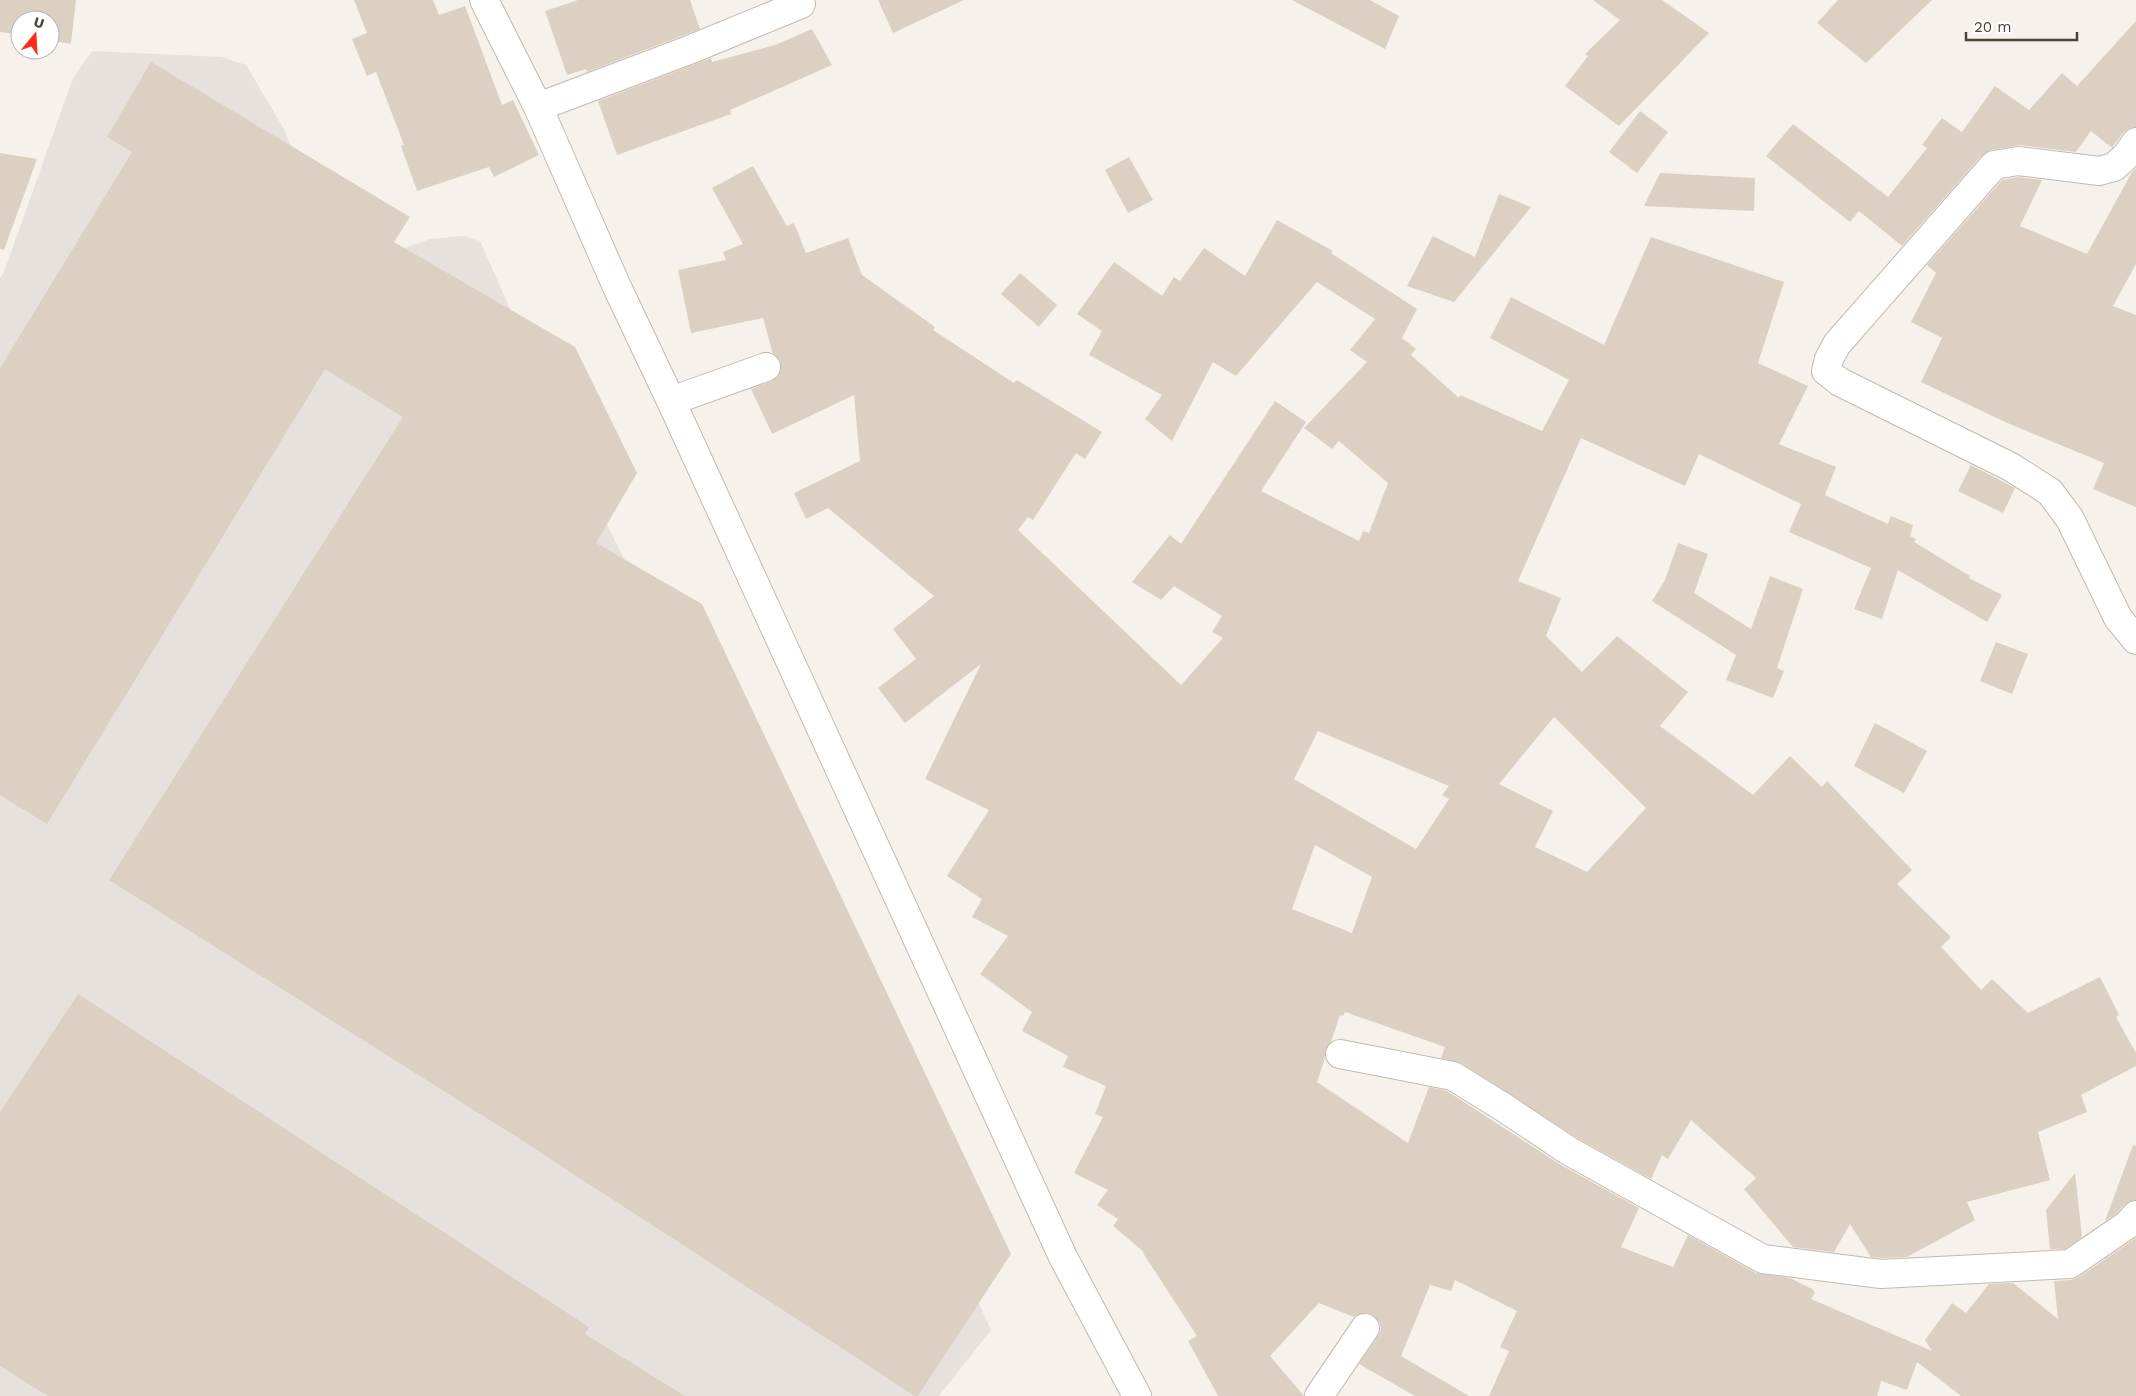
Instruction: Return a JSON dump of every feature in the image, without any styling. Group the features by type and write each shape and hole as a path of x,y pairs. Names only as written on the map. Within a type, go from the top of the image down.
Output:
{"street":[{"path":"484,0 538,107 617,287 672,401 1063,1257 1137,1396"},
{"path":"538,107 689,50 801,4"},
{"path":"2136,142 2127,155 2114,167 2099,171 2018,161 1994,165 1837,344 1828,359 1826,371 1840,382 2011,467 2050,492 2070,519 2118,618 2136,640"},
{"path":"672,401 766,367"},
{"path":"1340,1054 1453,1076 1504,1107 1568,1151 1763,1259 1882,1274 2070,1264 2127,1225 2136,1215"},
{"path":"1319,1396 1365,1328"}],"shaded area":[{"path":"92,51 222,57 246,65 284,129 318,215 363,263 430,239 463,236 480,241 600,511 806,922 991,1330 939,1396 0,1396 0,278 4,272 73,78"}],"building":[{"path":"0,0 76,0 71,44 60,42 60,10 10,10 10,34 0,32"},
{"path":"354,0 433,0 439,15 465,6 502,105 513,100 539,155 494,177 489,167 417,191 401,146 404,145 376,72 367,76 352,39 367,33"},
{"path":"578,0 690,0 700,29 587,72 586,69 567,75 545,11"},
{"path":"878,0 964,0 893,33"},
{"path":"1292,0 1370,0 1399,16 1385,49"},
{"path":"1593,0 1662,0 1709,33 1619,126 1565,86 1588,56 1585,54 1620,20"},
{"path":"1838,0 1932,0 1866,63 1817,23"},
{"path":"2136,21 2136,127 2129,128 2123,133 2112,148 2091,131 2076,152 2020,145 1991,150 1982,155 1902,246 1859,211 1850,222 1766,156 1793,124 1888,197 1927,148 1922,145 1942,118 1962,132 1995,86 2029,110 2062,73 2077,86"},
{"path":"812,29 832,65 730,110 731,114 617,155 598,101 711,58 712,62 775,45"},
{"path":"151,62 410,217 394,242 575,347 637,473 596,543 702,604 1011,1254 918,1396 915,1396 515,1136 109,880 403,417 325,369 47,824 0,795 0,368 132,152 107,137"},
{"path":"1640,111 1668,132 1637,173 1609,152"},
{"path":"0,153 37,159 4,250 0,249"},
{"path":"1129,157 1153,200 1128,213 1105,170"},
{"path":"753,166 787,226 794,223 806,253 848,238 862,275 935,327 933,330 1014,383 1017,380 1102,432 1085,459 1076,453 1033,520 1028,517 1018,530 1181,685 1223,638 1212,632 1222,616 1174,586 1161,600 1132,582 1170,535 1181,544 1275,401 1306,422 1261,491 1359,541 1363,531 1369,533 1388,483 1339,441 1332,449 1304,428 1367,362 1350,350 1375,319 1317,282 1236,376 1213,362 1172,441 1145,419 1162,395 1089,355 1102,331 1077,314 1114,262 1162,296 1174,277 1180,281 1204,248 1245,276 1277,220 1333,251 1331,253 1417,309 1402,338 1416,349 1411,355 1459,398 1460,395 1542,431 1569,380 1490,338 1511,297 1604,345 1651,237 1784,282 1758,363 1808,386 1779,444 1836,467 1825,495 1888,524 1891,516 1913,525 1910,536 1916,539 1914,542 1970,576 1969,578 2002,595 1987,622 1898,570 1882,619 1854,609 1871,568 1789,532 1801,504 1699,454 1685,486 1581,438 1518,581 1561,598 1546,636 1582,672 1617,636 1688,692 1660,726 1753,795 1790,756 1822,787 1827,781 1912,870 1897,884 1951,937 1941,947 1981,990 1992,979 2028,1013 2100,977 2119,1015 2116,1017 2136,1053 2136,1066 2081,1095 2087,1112 2038,1132 2050,1180 1967,1202 1975,1220 1907,1257 1882,1258 1871,1257 1850,1224 1834,1252 1793,1247 1744,1189 1756,1178 1691,1120 1668,1159 1662,1155 1651,1179 1577,1138 1461,1063 1441,1058 1445,1047 1345,1012 1343,1016 1340,1015 1331,1042 1325,1051 1325,1058 1317,1082 1408,1143 1429,1087 1447,1091 1561,1165 1639,1208 1621,1247 1673,1267 1688,1235 1756,1273 1790,1278 1815,1292 1811,1299 1932,1351 1925,1340 1952,1303 1966,1313 1989,1284 2013,1283 2058,1319 2054,1281 2071,1280 2079,1277 2136,1238 2136,1396 1961,1396 1917,1362 1907,1390 1881,1381 1877,1396 1489,1396 1509,1351 1500,1347 1517,1311 1455,1280 1451,1291 1430,1285 1401,1356 1469,1396 1415,1396 1359,1364 1378,1336 1381,1329 1379,1321 1373,1315 1367,1313 1354,1317 1319,1303 1270,1356 1304,1396 1218,1396 1188,1341 1197,1336 1144,1252 1113,1226 1118,1219 1097,1205 1108,1190 1074,1173 1103,1117 1095,1114 1106,1086 1063,1067 1068,1056 1022,1031 1032,1012 980,974 1008,936 972,917 982,899 947,876 989,810 925,779 981,664 905,723 878,688 916,659 893,629 934,596 828,508 806,519 794,493 860,461 854,395 772,434 751,389 778,377 781,369 780,361 773,354 763,318 691,333 678,270 726,260 723,252 743,244 712,188","holes":["1554,717 1646,808 1587,872 1535,847 1553,811 1499,784","1318,731 1449,786 1442,795 1449,799 1416,849 1294,779","1315,845 1372,877 1352,933 1292,909"]},
{"path":"2136,168 2136,264 2113,306 2136,315 2136,507 2093,489 2104,463 2005,422 1921,382 1942,338 1911,322 1936,273 1927,265 2002,180 2018,177 2042,180 2020,226 2087,254"},
{"path":"1660,173 1755,178 1754,211 1644,206"},
{"path":"1499,194 1531,207 1454,302 1407,286 1433,236 1475,257"},
{"path":"1020,273 1057,305 1039,327 1001,294"},
{"path":"1971,465 2015,488 2003,513 1958,491"},
{"path":"1678,543 1708,554 1694,593 1751,629 1770,576 1803,589 1777,668 1784,671 1773,698 1726,680 1736,655 1652,601 1665,580"},
{"path":"1996,642 2028,654 2012,694 1980,681"},
{"path":"1875,723 1927,751 1904,793 1854,766"},
{"path":"78,994 589,1327 585,1334 685,1396 48,1396 0,1366 0,1112"},
{"path":"2133,1145 2136,1146 2136,1200 2125,1204 2117,1213 2105,1221"},
{"path":"2075,1173 2082,1237 2065,1249 2050,1249 2046,1210"}]}
